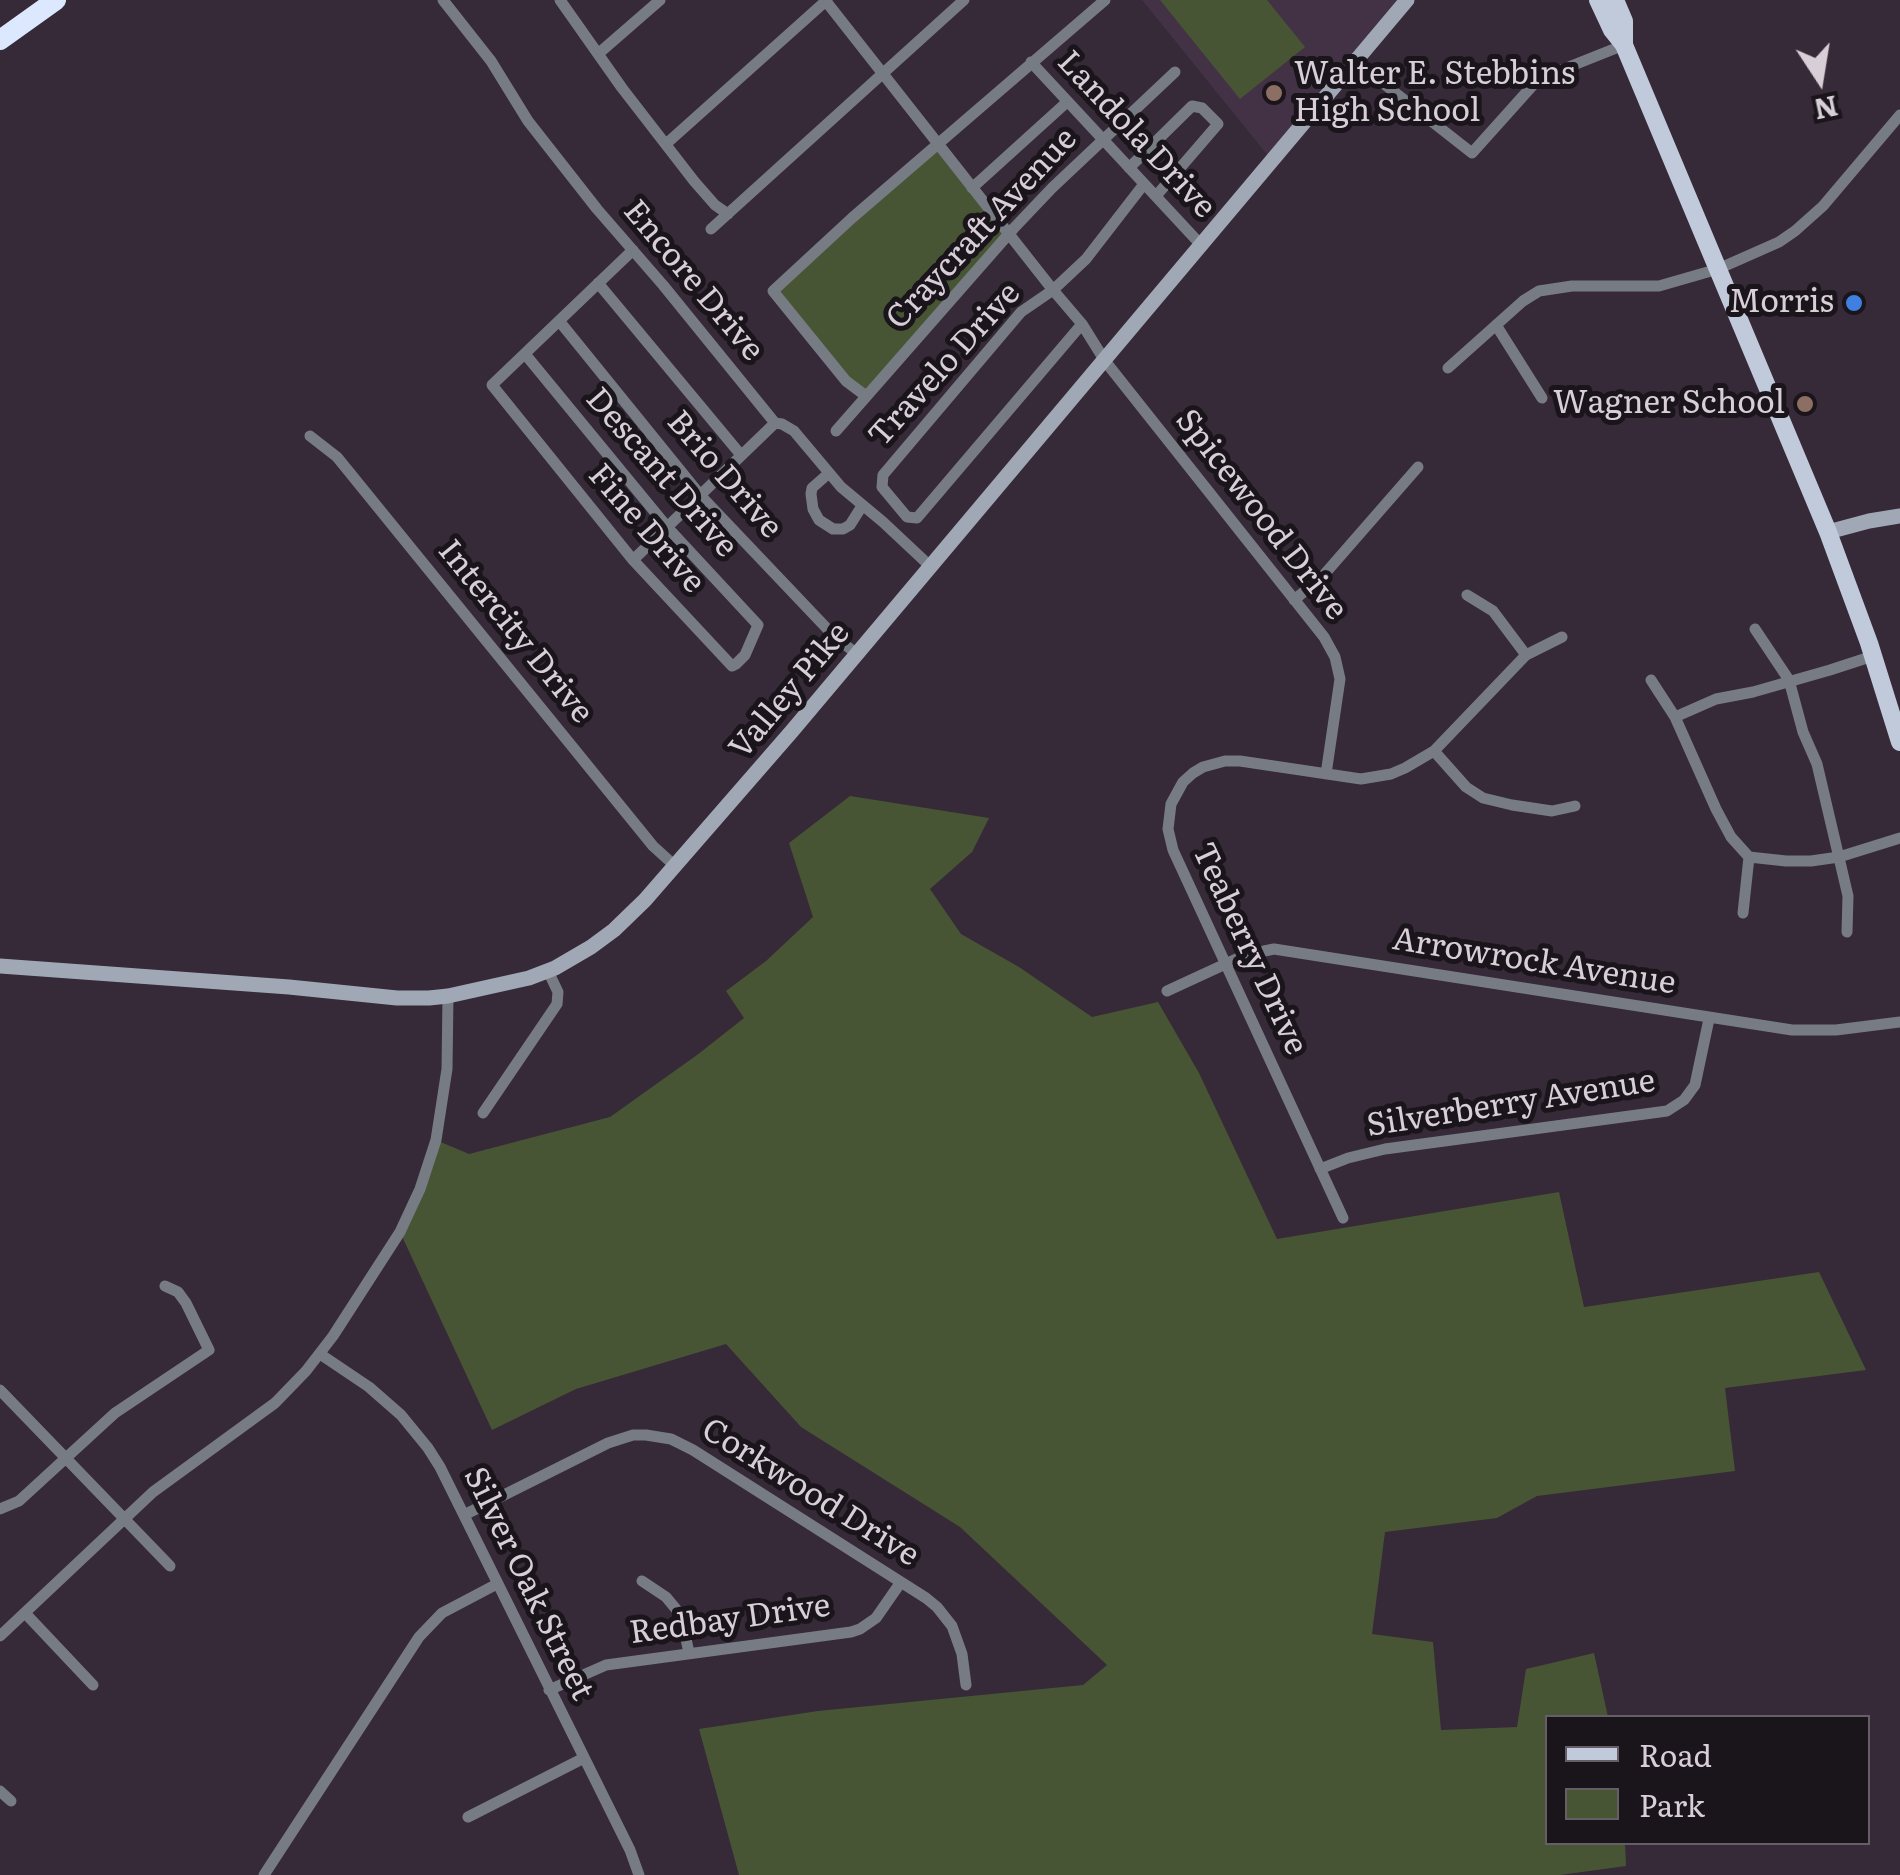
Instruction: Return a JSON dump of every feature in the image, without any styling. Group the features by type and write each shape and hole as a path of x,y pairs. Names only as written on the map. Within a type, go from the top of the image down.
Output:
{"highway":[{"path":"0,40 56,0"}],"main road":[{"path":"1598,0 1624,45 1828,532 1900,742"},
{"path":"1615,0 1624,21 1624,45"}],"street":[{"name":"Encore Drive","path":"443,0 597,209 775,423 794,431 828,474 931,568"},
{"path":"560,0 666,144 715,206 728,214"},
{"path":"598,54 660,0"},
{"path":"666,144 826,0"},
{"name":"Spicewood Drive","path":"826,0 1324,638 1338,668 1340,690 1326,774"},
{"path":"711,229 964,0"},
{"name":"Valley Pike","path":"0,966 396,998 448,996 508,984 548,971 582,952 614,930 675,866 931,568 1407,0"},
{"path":"866,396 846,381 773,291 1101,1"},
{"path":"1356,62 1472,154 1533,85 1546,76 1624,45"},
{"name":"Landola Drive","path":"1031,62 1202,246"},
{"name":"Craycraft Avenue","path":"836,431 1052,188 1176,72"},
{"path":"972,188 1067,102"},
{"path":"1129,168 1192,106 1202,108 1218,124 1156,196"},
{"path":"1448,368 1539,291 1572,286 1660,286 1718,269 1776,243 1810,219 1900,115"},
{"name":"Travelo Drive","path":"1082,324 917,518 906,518 882,487 883,475 1021,312 1086,259 1144,184"},
{"path":"525,354 634,250"},
{"path":"598,283 741,455"},
{"name":"Brio Drive","path":"560,322 701,496 834,636 858,654"},
{"path":"1496,326 1542,398"},
{"name":"Fine Drive","path":"525,354 492,385 634,560 732,666 745,656 758,625"},
{"name":"Descant Drive","path":"525,354 668,528 758,625"},
{"path":"634,560 775,423"},
{"name":"Intercity Drive","path":"310,436 337,457 653,846 675,866"},
{"path":"1294,600 1322,577 1418,467"},
{"path":"828,474 812,488 813,508 819,520 833,529 843,529 862,506"},
{"path":"1828,532 1900,516"},
{"path":"1467,595 1493,611 1526,655"},
{"path":"1756,629 1790,680 1803,732 1817,764 1848,896 1847,932"},
{"path":"1562,637 1526,655 1434,751 1466,787 1483,798 1552,810 1575,806"},
{"path":"1675,717 1716,699 1873,656"},
{"path":"1652,680 1675,717 1731,837 1749,857 1786,861 1839,856 1900,838"},
{"name":"Teaberry Drive","path":"1343,1218 1169,840 1168,815 1175,794 1193,773 1214,764 1240,762 1372,778 1405,768 1434,751"},
{"path":"1744,913 1749,857"},
{"name":"Arrowrock Avenue","path":"1167,991 1258,952 1288,950 1709,1018 1814,1031 1900,1022"},
{"path":"483,1113 557,1004 558,992 548,971"},
{"path":"0,1636 179,1471 275,1403 320,1354 392,1244 420,1189 436,1140 444,1096 448,996"},
{"name":"Silverberry Avenue","path":"1320,1170 1385,1148 1667,1111 1684,1100 1696,1085 1709,1018"},
{"path":"0,1509 20,1501 115,1413 209,1350 186,1303 178,1292 165,1286"},
{"name":"Silver Oak Street","path":"320,1354 369,1388 413,1428 440,1467 640,1875"},
{"path":"0,1390 170,1566"},
{"name":"Corkwood Drive","path":"464,1515 608,1443 634,1435 682,1443 936,1607 952,1626 962,1654 966,1685"},
{"path":"642,1581 666,1597 682,1615 689,1654"},
{"name":"Redbay Drive","path":"548,1690 606,1664 860,1629 876,1618 901,1582"},
{"path":"264,1875 419,1636 442,1613 497,1584"},
{"path":"24,1613 93,1685"},
{"path":"468,1817 584,1758"},
{"path":"0,1791 11,1801"}],"shaded area":[{"name":"Walter E. Stebbins High School","path":"1142,0 1407,0 1273,162"}],"green space":[{"path":"1160,0 1267,0 1305,47 1240,99"},
{"path":"938,145 1009,235 866,396 773,291"},
{"path":"850,796 989,818 972,852 930,889 961,934 1019,967 1092,1017 1158,1002 1199,1073 1277,1239 1559,1192 1584,1307 1819,1272 1866,1370 1725,1388 1735,1471 1537,1496 1497,1518 1385,1532 1372,1634 1433,1642 1441,1730 1517,1727 1526,1669 1594,1653 1608,1715 1545,1715 1545,1845 1625,1845 1626,1866 1560,1875 739,1875 699,1729 818,1711 1083,1685 1107,1665 960,1527 801,1427 726,1344 576,1389 492,1430 400,1232 436,1140 469,1154 610,1117 744,1018 726,991 766,961 813,917 789,843"}],"place":[{"name":"Walter E. Stebbins High School","path":"1274,93"},
{"name":"Morris","path":"1854,303"},
{"name":"Wagner School","path":"1805,404"}]}
